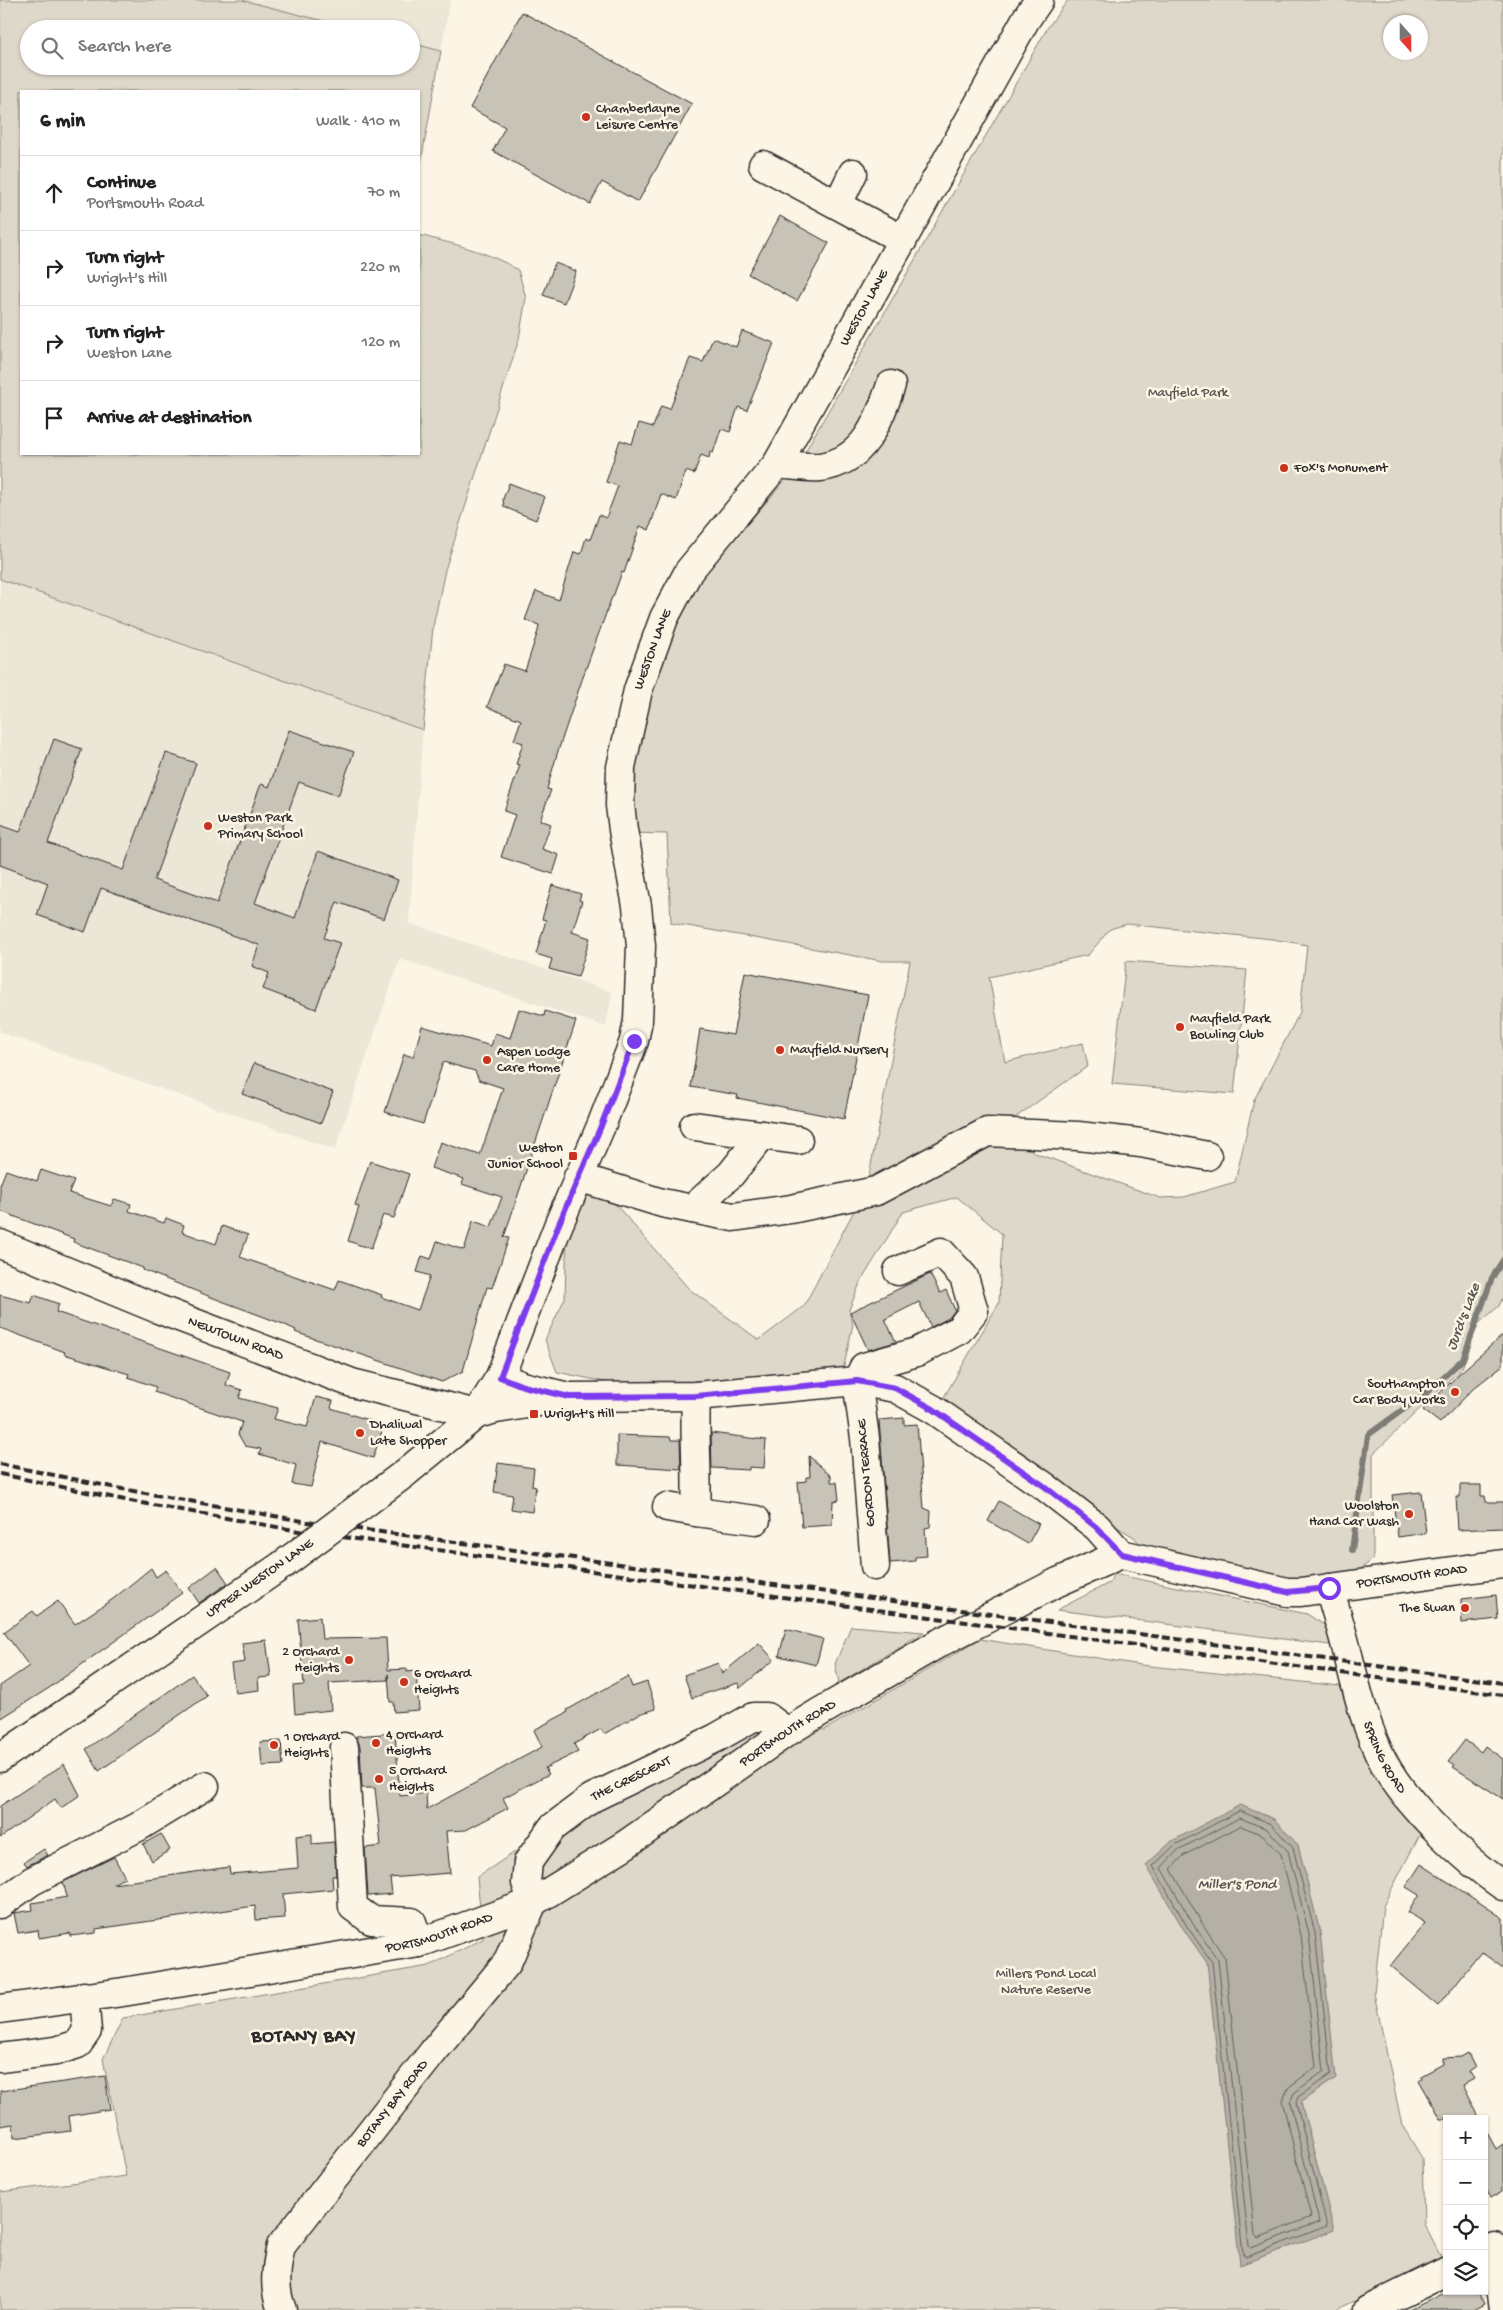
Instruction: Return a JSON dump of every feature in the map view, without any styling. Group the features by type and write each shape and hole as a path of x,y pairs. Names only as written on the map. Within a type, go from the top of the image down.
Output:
{"street":[{"name":"WESTON LANE","path":"500,1377 578,1177 627,1063 638,1020 641,946 637,906 620,805 621,767 632,709 664,618 689,571 778,464 1026,19 1039,0"},
{"path":"763,165 903,240"},
{"path":"838,204 853,173"},
{"path":"778,464 809,468 823,466 854,452 871,435 891,385"},
{"path":"694,1126 798,1140"},
{"path":"578,1177 662,1203 733,1216 791,1209 876,1190 987,1132 1078,1136 1141,1143 1207,1156"},
{"path":"692,1209 731,1174 762,1135"},
{"name":"NEWTOWN ROAD","path":"0,1244 158,1309 344,1380 477,1414"},
{"path":"857,1381 864,1367 917,1352 960,1330 974,1311 964,1277 941,1252 898,1271"},
{"path":"500,1377 523,1386 569,1397"},
{"name":"UPPER WESTON LANE","path":"0,1758 281,1566 404,1474 477,1414 500,1377"},
{"path":"477,1414 569,1397 696,1396 857,1381 895,1388 933,1409 1063,1501 1096,1527 1122,1554"},
{"name":"GORDON TERRACE","path":"857,1381 865,1438 875,1566"},
{"path":"696,1396 694,1430 698,1469 696,1512"},
{"path":"667,1507 756,1520"},
{"name":"PORTSMOUTH ROAD","path":"0,2008 419,1943 533,1902 625,1845 787,1732 941,1642 1056,1583 1122,1554 1287,1592 1503,1564"},
{"name":"SPRING ROAD","path":"1329,1588 1360,1700 1384,1764 1420,1810 1455,1846 1503,1886"},
{"name":"THE CRESCENT","path":"533,1902 526,1883 528,1862 552,1828 592,1798 716,1738 753,1716 767,1718 787,1732"},
{"path":"344,1747 353,1907 371,1920 412,1922 419,1943"},
{"path":"0,1904 32,1881 138,1827 205,1786"},
{"name":"BOTANY BAY ROAD","path":"282,2310 275,2272 281,2246 433,2052 507,1963 533,1902"},
{"path":"0,2058 56,2051 78,2044 87,2031 84,1996"},
{"path":"1494,2247 1503,2309"},
{"path":"1368,2310 1443,2273"}],"shaded area":[{"path":"242,0 450,0 441,51 420,45 420,20 320,20"},
{"name":"Weston Park Primary School","path":"0,579 423,730 409,923 612,992 606,1027 400,959 335,1150 0,1032"}],"green space":[{"path":"0,0 242,0 320,20 20,20 20,75 420,75 420,45 441,51 420,167 420,90 20,90 20,455 420,455 420,235 482,253 507,263 518,270 526,298 519,339 445,570 433,627 423,730 0,579"},
{"name":"Mayfield Park","path":"1068,0 1503,0 1503,1297 1499,1306 1478,1324 1462,1368 1373,1454 1373,1559 1351,1577 1282,1579 1145,1550 1134,1537 1083,1507 941,1402 999,1303 1002,1234 957,1197 903,1212 860,1283 849,1310 853,1324 842,1375 715,1383 615,1384 557,1372 545,1340 565,1298 567,1229 586,1190 610,1198 689,1289 759,1340 804,1306 867,1186 910,961 883,961 671,923 667,834 630,833 634,741 646,688 691,589 795,469 1048,27","holes":["1127,924 1272,939 1307,945 1300,1012 1254,1100 1235,1182 1184,1197 1160,1198 1035,1153 1002,1127 1088,1066 1083,1043 1005,1062 989,977 1088,955 1110,929"]},
{"name":"Mayfield Park Bowling Club","path":"1126,961 1247,970 1234,1094 1112,1084"},
{"path":"1114,1574 1307,1614 1327,1627 1330,1645 1057,1610 1109,1583"},
{"path":"851,1626 924,1632 839,1683 835,1664"},
{"name":"Millers Pond Local Nature Reserve","path":"980,1639 1141,1665 1340,1686 1380,1784 1420,1834 1383,1906 1374,1993 1402,2125 1422,2158 1424,2224 1442,2259 1336,2310 0,2310 0,2192 126,2176 103,2059 123,2018 429,1966 483,1939 477,1877 524,1846 760,1726 824,1730"}],"water":[{"name":"Miller's Pond","path":"1240,1805 1274,1819 1298,1845 1320,1932 1336,2078 1301,2102 1334,2230 1240,2265 1207,1963 1184,1930 1146,1865 1172,1841"}],"building":[{"name":"Chamberlayne Leisure Centre","path":"522,12 692,104 638,202 602,182 590,204 493,151 505,127 470,108"},
{"path":"780,216 829,243 797,301 748,274"},
{"path":"555,263 576,271 564,303 543,295"},
{"path":"742,331 774,343 747,410 738,407 730,432 721,429 713,453 710,452 709,458 701,455 694,474 686,471 676,500 661,494 649,530 640,526 624,573 622,572 612,597 585,671 557,754 547,789 551,790 540,820 551,824 542,849 559,855 553,874 501,857 515,815 504,811 520,765 516,764 523,743 514,740 521,720 487,707 504,664 525,671 539,625 525,620 536,591 559,600 574,552 581,554 586,538 590,540 599,515 606,518 618,486 606,482 620,440 632,444 639,423 653,427 661,406 670,409 690,358 703,362 713,338 736,347"},
{"path":"509,483 545,497 536,520 504,507 503,499"},
{"path":"289,730 354,752 338,796 299,782 255,903 295,918 318,851 398,880 384,919 337,902 324,938 340,943 316,1009 263,989 269,973 252,966 259,945 101,888 85,932 37,915 48,883 0,865 0,825 20,832 54,739 82,749 48,843 123,870 166,753 196,763 154,880 217,903 261,784 269,787"},
{"path":"552,885 581,894 579,900 582,901 572,932 590,938 578,977 549,969 552,959 536,954 546,920 542,919"},
{"path":"745,972 868,995 844,1119 737,1098 738,1095 691,1087 700,1029 733,1035"},
{"path":"519,1009 544,1016 545,1011 576,1021 504,1237 509,1238 492,1288 487,1287 463,1371 442,1382 295,1332 296,1330 283,1324 143,1270 143,1268 73,1242 74,1239 0,1211 0,1185 6,1170 37,1181 41,1170 74,1181 69,1193 111,1206 114,1199 131,1204 129,1211 164,1223 166,1218 184,1225 182,1232 216,1244 222,1226 248,1235 240,1257 335,1290 339,1280 418,1310 430,1276 417,1272 422,1256 431,1259 437,1241 464,1250 473,1221 491,1227 502,1197 462,1184 464,1179 431,1168 440,1142 480,1155 503,1088 479,1080 475,1071 443,1062 423,1124 385,1112 404,1054 413,1057 422,1026 491,1046 495,1033 510,1038"},
{"path":"254,1063 333,1092 321,1123 242,1094"},
{"path":"370,1161 409,1174 394,1218 383,1215 371,1249 348,1241 359,1207 355,1205"},
{"path":"930,1274 940,1293 946,1290 955,1310 949,1318 931,1327 919,1302 885,1319 896,1342 868,1350 850,1312"},
{"path":"0,1295 31,1303 34,1295 59,1304 56,1312 230,1372 226,1385 242,1390 239,1398 278,1408 274,1419 307,1427 316,1397 333,1401 331,1408 384,1425 373,1458 322,1442 311,1487 292,1484 296,1465 259,1454 261,1449 245,1446 238,1434 242,1422 154,1392 156,1387 128,1377 129,1374 64,1354 65,1352 0,1328"},
{"name":"Southampton Car Body Works","path":"1503,1335 1503,1365 1474,1388 1440,1423 1423,1410 1460,1373"},
{"path":"904,1418 904,1425 917,1424 924,1508 931,1511 930,1527 925,1528 927,1556 915,1557 915,1561 890,1563 879,1420"},
{"path":"711,1433 766,1440 764,1468 749,1467 749,1470 712,1468"},
{"path":"617,1435 670,1437 671,1440 680,1440 681,1469 617,1465"},
{"path":"809,1456 831,1476 831,1482 837,1482 839,1500 833,1501 832,1525 802,1527 798,1482 806,1481 806,1477 810,1477"},
{"path":"498,1463 534,1468 532,1486 536,1487 532,1512 511,1509 513,1495 494,1492"},
{"path":"1460,1485 1481,1485 1481,1496 1485,1496 1486,1502 1503,1502 1503,1528 1458,1530 1456,1497 1460,1497"},
{"name":"Woolston Hand Car Wash","path":"1421,1492 1426,1533 1398,1537 1392,1495"},
{"path":"999,1501 1039,1524 1028,1544 988,1521"},
{"path":"217,1567 228,1583 199,1603 189,1588"},
{"path":"151,1568 156,1577 166,1570 182,1593 49,1688 0,1719 0,1686 29,1666 4,1632 33,1611 37,1616 58,1601 75,1624 113,1599"},
{"path":"1496,1595 1498,1619 1462,1623 1461,1599"},
{"path":"320,1617 322,1639 386,1638 388,1670 407,1669 407,1672 416,1671 419,1710 394,1712 393,1702 390,1702 388,1674 388,1680 329,1683 331,1710 295,1714 293,1686 304,1685 298,1619"},
{"path":"786,1629 823,1639 816,1665 779,1656"},
{"path":"266,1640 271,1677 258,1678 259,1690 235,1693 231,1664 245,1662 242,1643"},
{"path":"759,1643 774,1660 740,1688 738,1683 692,1698 684,1675 718,1663 722,1674"},
{"path":"192,1675 207,1696 99,1771 86,1749"},
{"path":"628,1676 632,1687 647,1682 656,1709 639,1714 604,1734 601,1729 574,1744 578,1752 545,1768 549,1774 503,1798 508,1808 466,1830 446,1831 450,1873 390,1878 392,1894 368,1896 365,1848 381,1846 375,1788 362,1788 360,1746 356,1736 395,1733 400,1796 426,1793 427,1809 542,1747 534,1730"},
{"path":"1465,1740 1481,1752 1485,1746 1503,1759 1503,1799 1453,1767 1455,1765 1449,1761"},
{"name":"1 Orchard Heights","path":"281,1741 283,1765 262,1766 260,1742"},
{"path":"64,1764 80,1795 61,1808 55,1799 0,1838 0,1806"},
{"path":"161,1834 170,1850 152,1861 143,1844"},
{"path":"312,1834 312,1844 334,1842 336,1876 332,1876 333,1889 283,1894 285,1918 256,1920 255,1906 96,1929 96,1933 70,1936 70,1933 39,1938 38,1930 18,1933 14,1913 33,1910 32,1903 67,1897 63,1882 114,1857 125,1877 113,1884 229,1867 230,1874 298,1868 296,1836"},
{"path":"44,1849 48,1855 27,1866 24,1862"},
{"path":"1421,1864 1503,1918 1503,1968 1481,1952 1438,2006 1390,1966 1425,1923 1408,1912 1419,1895 1406,1887"},
{"path":"1468,2053 1475,2067 1469,2071 1474,2079 1463,2085 1478,2115 1443,2115 1443,2119 1441,2119 1419,2080 1422,2078 1421,2076 1443,2064 1443,2058 1461,2057"},
{"path":"105,2076 110,2109 69,2116 71,2131 14,2138 13,2124 0,2126 0,2091"},
{"path":"1488,2134 1496,2149 1503,2144 1503,2191 1491,2198 1488,2193"},
{"path":"1443,2294 1480,2295 1484,2304 1473,2310 1409,2310"}],"waterway":[{"name":"Jurd's Lake","path":"1352,1550 1368,1435 1426,1393 1463,1359 1492,1278 1503,1260"}],"railway":[{"path":"0,1464 122,1489 314,1523 1503,1683"},
{"path":"0,1474 125,1500 305,1532 1503,1695"}],"place":[{"name":"Chamberlayne Leisure Centre","path":"586,117"},
{"name":"Fox's Monument","path":"1284,468"},
{"name":"Weston Park Primary School","path":"208,826"},
{"name":"Mayfield Park Bowling Club","path":"1180,1027"},
{"name":"Mayfield Nursery","path":"780,1050"},
{"name":"Aspen Lodge Care Home","path":"487,1060"},
{"name":"Weston Junior School","path":"573,1156"},
{"name":"Southampton Car Body Works","path":"1455,1392"},
{"name":"Wright's Hill","path":"534,1414"},
{"name":"Dhaliwal Late Shopper","path":"360,1433"},
{"name":"Woolston Hand Car Wash","path":"1409,1514"},
{"name":"The Swan","path":"1465,1608"},
{"name":"2 Orchard Heights","path":"349,1660"},
{"name":"6 Orchard Heights","path":"404,1682"},
{"name":"4 Orchard Heights","path":"376,1743"},
{"name":"1 Orchard Heights","path":"274,1745"},
{"name":"5 Orchard Heights","path":"379,1779"}],"district":[{"name":"BOTANY BAY","path":"304,2037"}],"route":[{"path":"634,1041 627,1063 558,1226 500,1377 523,1386 569,1397 696,1396 857,1381 895,1388 933,1409 1044,1486 1096,1527 1122,1554 1287,1592 1329,1588"}]}
